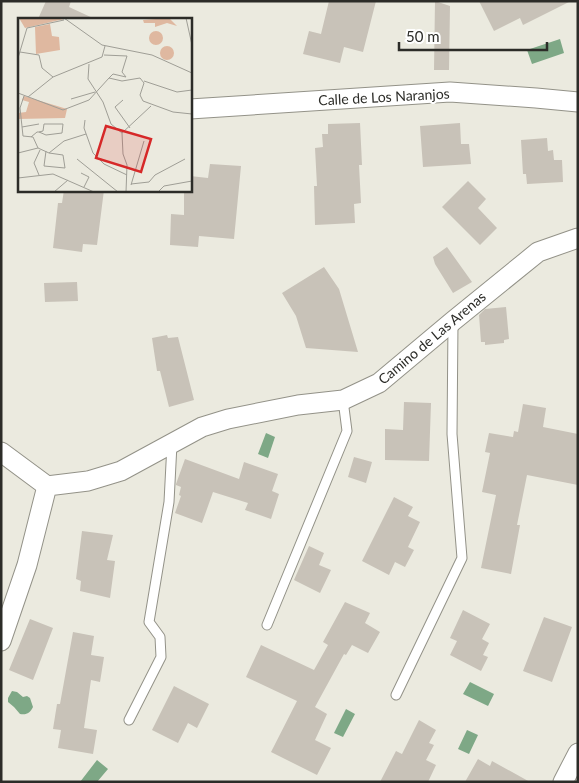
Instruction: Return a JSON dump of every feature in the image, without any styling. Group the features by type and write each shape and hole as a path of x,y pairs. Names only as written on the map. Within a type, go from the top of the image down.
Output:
{"street":[{"name":"Calle de Los Naranjos","path":"191,109 450,92 578,102"},
{"name":"Camino de Las Arenas","path":"47,486 88,481 122,471 202,427 228,419 298,405 343,400 379,383 538,252 578,238"},
{"path":"1,452 47,486 27,565 1,641"},
{"path":"563,782 578,753"}],"lane":[{"path":"396,695 462,558 452,434 453,321"},
{"path":"267,625 347,431 343,400"},
{"path":"129,720 161,657 160,637 150,622 168,502 172,444"}],"shaded area":[{"path":"560,39 564,53 532,64 527,50"},
{"path":"266,433 275,437 268,458 258,454"},
{"path":"470,682 494,694 488,706 463,694"},
{"path":"12,691 17,692 23,697 27,696 30,698 33,707 29,712 20,714 8,702"},
{"path":"346,709 355,714 343,737 334,733"},
{"path":"467,730 478,735 469,754 458,749"},
{"path":"97,760 108,769 97,782 80,782"}],"building":[{"path":"46,1 71,1 69,7 93,18 38,18"},
{"path":"329,1 376,1 363,52 344,47 340,63 303,54 309,31 321,34"},
{"path":"435,1 450,6 449,70 434,70"},
{"path":"479,1 571,1 523,25 520,18 494,31"},
{"path":"360,123 362,165 359,165 361,203 354,204 355,223 315,225 314,186 317,186 315,148 323,147 322,134 328,134 328,124"},
{"path":"460,123 461,144 469,144 471,164 423,167 420,126"},
{"path":"547,138 548,151 553,150 554,160 562,160 563,182 527,184 526,174 523,174 521,140"},
{"path":"210,164 241,166 234,239 199,236 198,247 170,245 171,214 184,215 184,191 191,191 191,176 208,178"},
{"path":"468,181 486,199 478,208 497,228 480,245 442,207"},
{"path":"64,191 104,191 97,245 83,244 82,252 53,248 58,203 62,203"},
{"path":"447,247 472,282 453,293 435,264 433,257"},
{"path":"324,267 339,289 358,352 306,348 296,316 282,293"},
{"path":"77,282 78,301 45,302 44,283"},
{"path":"506,307 509,339 504,340 504,343 485,345 485,342 481,342 479,315 485,309"},
{"path":"167,335 168,338 178,337 194,400 169,407 160,371 157,371 152,338"},
{"path":"404,402 431,403 429,461 385,460 385,429 403,430"},
{"path":"523,404 546,408 543,427 578,434 578,485 527,475 517,525 520,525 511,574 481,568 496,495 482,492 490,453 485,452 489,433 513,437 514,431 518,432"},
{"path":"354,457 372,462 366,483 348,477"},
{"path":"185,459 239,479 244,462 278,474 272,491 279,494 271,519 245,510 248,503 213,492 202,523 175,513 181,496 179,495 181,487 176,484"},
{"path":"394,497 413,507 408,516 420,522 408,547 414,550 405,567 395,562 389,575 362,561"},
{"path":"82,531 113,535 107,560 115,561 110,598 80,591 81,581 76,579"},
{"path":"309,546 324,553 319,565 331,570 320,593 294,580"},
{"path":"345,602 370,613 365,623 380,632 368,653 352,645 346,655 344,654 315,707 327,714 315,740 331,748 317,775 271,752 297,701 246,677 261,645 314,670 328,645 323,642"},
{"path":"463,610 490,624 482,639 489,643 483,655 488,657 481,671 450,655 457,641 450,638"},
{"path":"544,617 572,627 552,682 523,671"},
{"path":"30,619 53,628 33,680 9,670"},
{"path":"73,632 94,636 91,655 104,657 100,682 91,680 84,728 97,730 93,754 58,748 61,730 53,729 57,704 60,704"},
{"path":"174,686 209,704 197,728 188,723 178,743 152,730"},
{"path":"419,720 436,730 429,743 434,745 426,760 436,765 428,782 380,782 396,751 402,754"},
{"path":"478,759 490,766 492,761 530,782 465,782"}]}
